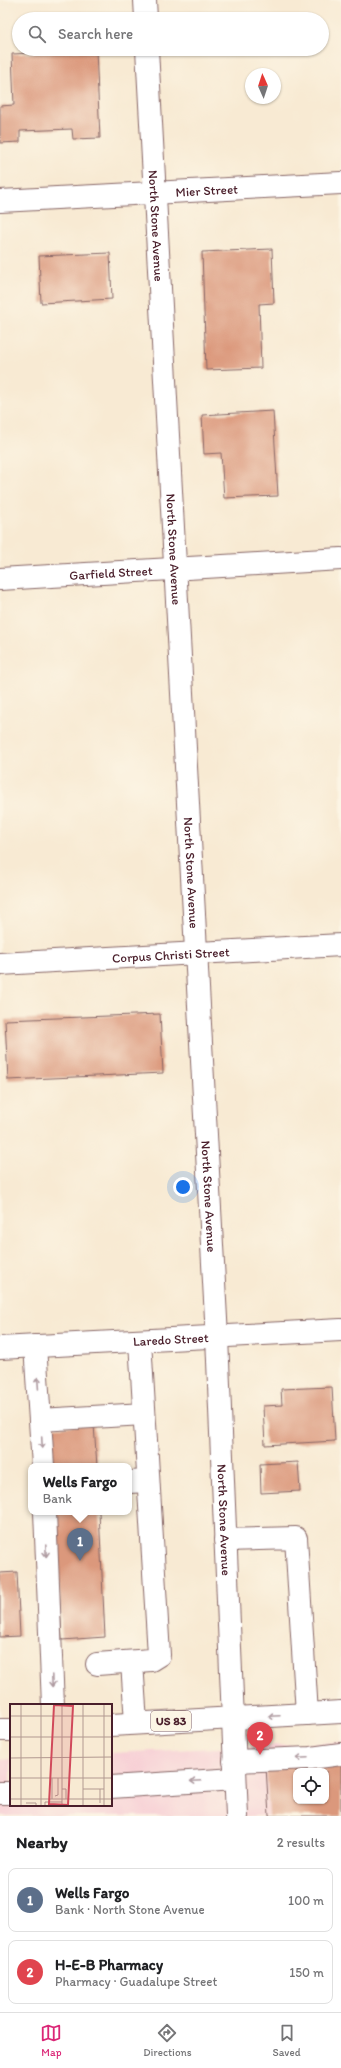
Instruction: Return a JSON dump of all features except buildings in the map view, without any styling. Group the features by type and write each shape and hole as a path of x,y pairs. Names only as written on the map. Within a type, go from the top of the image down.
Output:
{"street":[{"path":"145,0 146,12"},
{"name":"North Stone Avenue","path":"147,56 217,1336 237,1816"},
{"name":"Mier Street","path":"0,201 341,183"},
{"name":"Garfield Street","path":"0,579 341,559"},
{"name":"Corpus Christi Street","path":"0,964 341,946"},
{"name":"Laredo Street","path":"0,1348 341,1330"},
{"path":"97,1664 151,1660 159,1655 139,1481 144,1414 140,1341"},
{"path":"36,1346 43,1463"},
{"path":"40,1420 144,1414"},
{"path":"45,1515 53,1704"},
{"path":"225,1540 296,1538 307,1714"},
{"path":"132,1662 136,1723"},
{"name":"US 83","path":"112,1724 341,1712"},
{"path":"112,1787 341,1754"}],"shaded area":[{"path":"341,1742 341,1816 0,1816 0,1760 10,1759 10,1806 112,1806 112,1753"}],"place":[{"name":"Wells Fargo","path":"80,1561"},
{"name":"H-E-B Pharmacy","path":"260,1755"}]}
